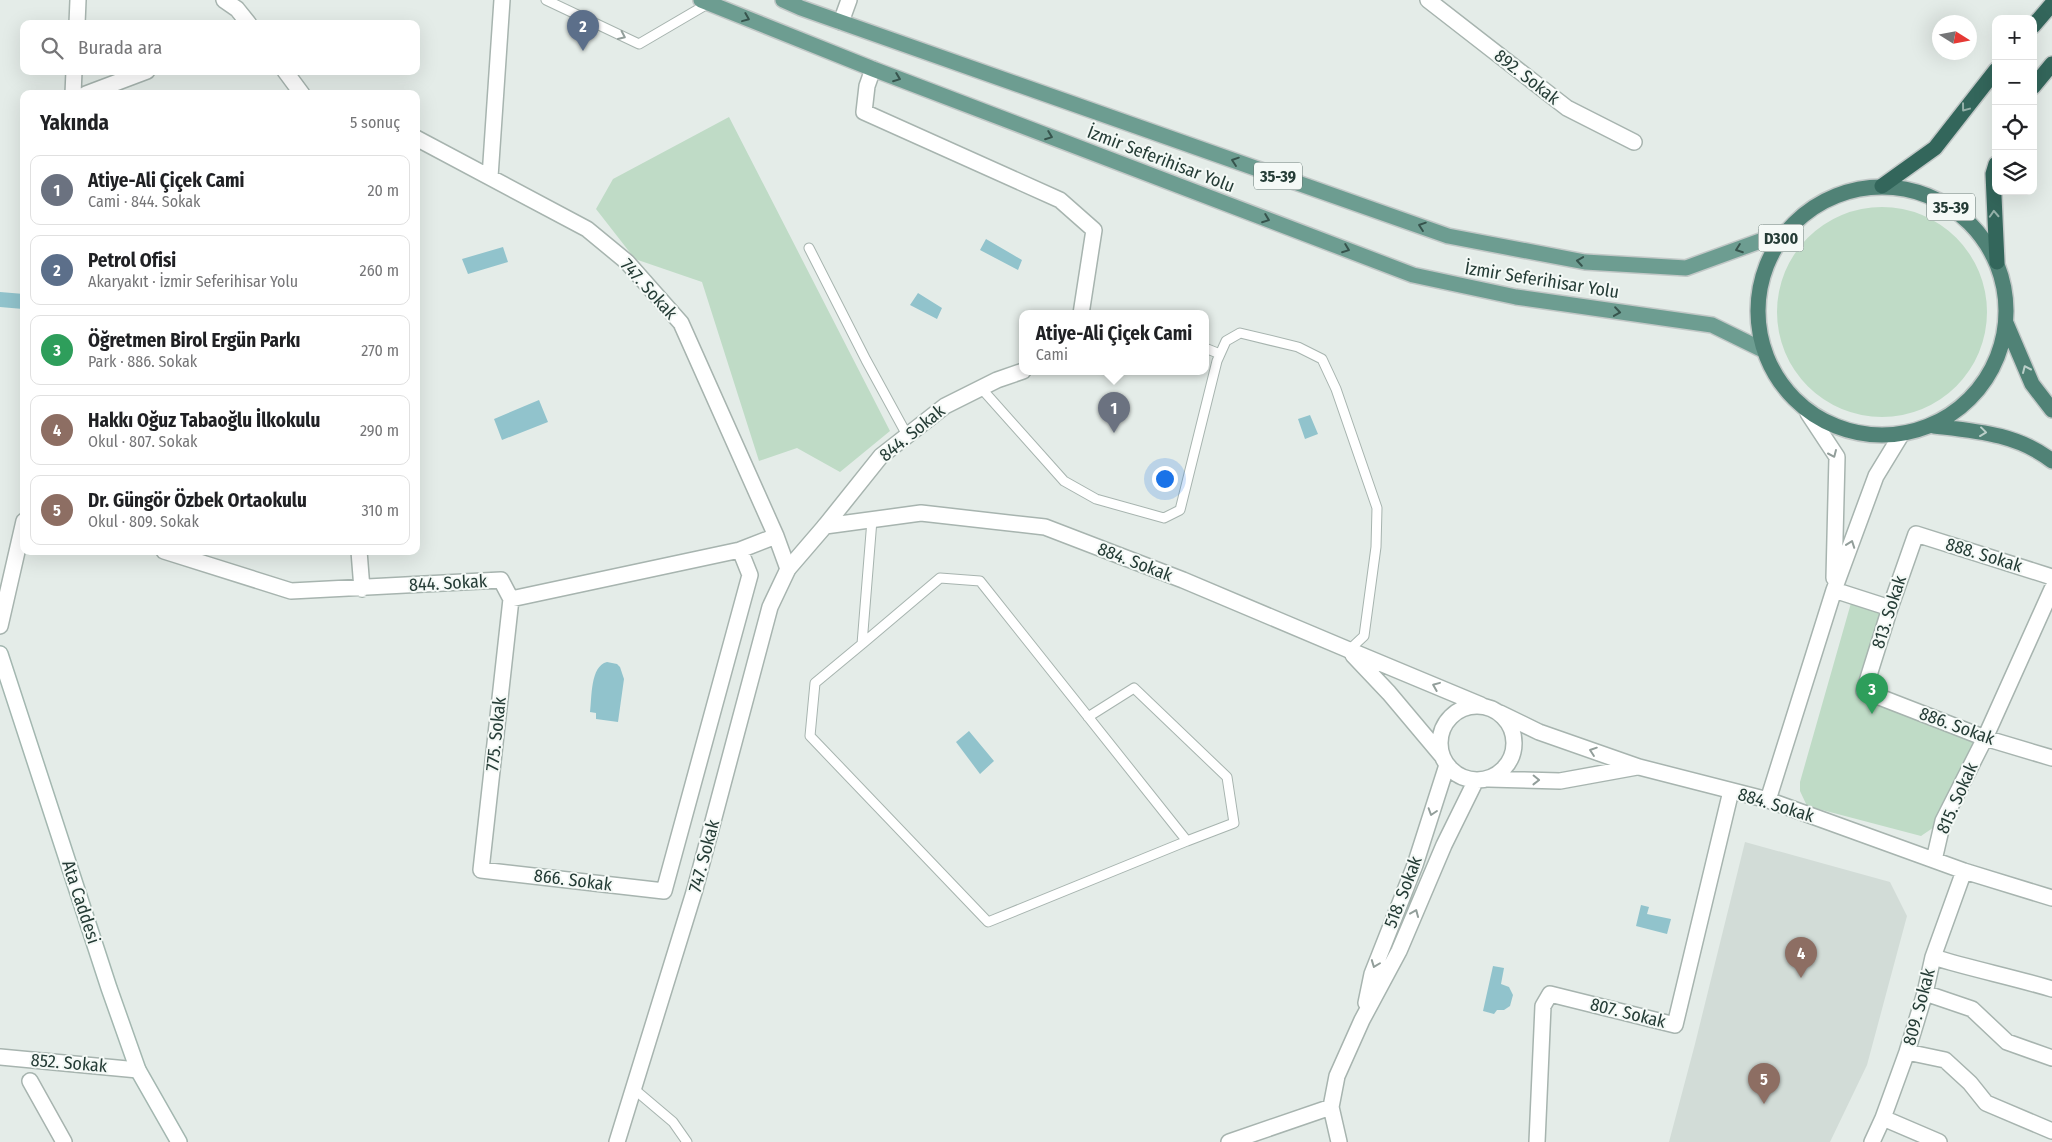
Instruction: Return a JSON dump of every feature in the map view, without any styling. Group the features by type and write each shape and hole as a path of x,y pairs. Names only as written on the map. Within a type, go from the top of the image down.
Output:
{"highway":[{"path":"2037,21 2052,4"},
{"path":"2037,82 2052,64"},
{"path":"1882,186 1935,148 1992,75"},
{"name":"D300","path":"1882,186 1845,191 1812,207 1785,232 1764,268 1756,309 1763,350 1780,385 1808,413 1872,437 1901,435 1934,426 1991,432 2038,450 2052,461"},
{"name":"35-39","path":"1882,186 1918,191 1951,207 1978,231 1997,262"},
{"path":"1934,426 1973,397 1996,363 2006,323 2005,292 1997,262 1994,195"},
{"path":"2006,323 2032,384 2052,410"}],"main road":[{"name":"İzmir Seferihisar Yolu","path":"783,0 1448,236 1585,262 1686,268 1785,232"},
{"name":"İzmir Seferihisar Yolu","path":"705,2 873,69 1413,275 1516,298 1712,325 1763,350"}],"street":[{"path":"77,20 78,0"},
{"path":"224,0 237,9 246,20"},
{"path":"490,177 502,0"},
{"path":"841,22 849,0"},
{"name":"892. Sokak","path":"1428,0 1567,108 1634,142"},
{"path":"873,69 864,112 1060,200 1094,230 1082,310"},
{"path":"72,90 74,75"},
{"path":"97,90 136,75"},
{"path":"288,75 299,90"},
{"name":"747. Sokak","path":"420,140 587,229 628,262 681,323 776,536"},
{"name":"844. Sokak","path":"825,526 881,456 907,435 944,406 997,380 1019,372"},
{"path":"1808,413 1837,457 1834,590"},
{"path":"1768,800 1834,590 1876,476 1901,435"},
{"name":"884. Sokak","path":"825,526 921,513 1045,527 1183,580 1482,705"},
{"path":"776,536 788,569 825,526"},
{"name":"888. Sokak","path":"1916,534 2052,577"},
{"name":"813. Sokak","path":"1864,691 1916,534"},
{"name":"844. Sokak","path":"177,555 291,591 362,589 500,580 511,599 740,550 776,536"},
{"path":"0,626 20,538"},
{"name":"866. Sokak","path":"481,870 664,891 750,575 740,550"},
{"path":"359,555 362,589"},
{"name":"747. Sokak","path":"617,1142 695,889 770,607 788,569"},
{"name":"815. Sokak","path":"1934,860 1943,822 1985,738 2052,589"},
{"path":"1834,590 1890,608"},
{"name":"775. Sokak","path":"481,870 511,599"},
{"path":"1349,650 1389,693 1444,761 1460,776 1482,780 1560,780 1639,767"},
{"name":"Ata Caddesi","path":"0,654 106,979 138,1070 180,1142"},
{"name":"886. Sokak","path":"1864,691 1985,738 2052,758"},
{"path":"1444,761 1440,743 1442,730 1448,719 1463,708 1482,705 1500,713 1508,721 1513,732 1515,744 1513,755 1507,766 1498,774 1482,780"},
{"name":"884. Sokak","path":"1500,713 1539,732 1639,767 1768,800 1964,871 2052,898"},
{"name":"518. Sokak","path":"1362,1020 1372,974 1415,865 1444,761"},
{"name":"518. Sokak","path":"1339,1142 1331,1107 1337,1076 1362,1020 1399,950 1444,844 1482,780"},
{"name":"807. Sokak","path":"1536,1142 1543,1006 1550,994 1675,1025 1731,791"},
{"name":"809. Sokak","path":"1872,1142 1883,1118 1907,1052 1925,993 1932,957 1964,871"},
{"path":"1932,957 2052,989"},
{"path":"1925,993 1972,1009 2007,1042 2052,1058"},
{"path":"1907,1052 1945,1060 1970,1083 1986,1103 2052,1131"},
{"name":"852. Sokak","path":"0,1057 138,1070"},
{"path":"30,1081 64,1142"},
{"path":"1229,1142 1331,1107"},
{"path":"1883,1118 1939,1142"}],"lane":[{"path":"546,0 639,44 705,2"},
{"path":"809,248 866,360 907,435"},
{"path":"981,388 1064,480 1096,499 1164,518 1180,510 1217,361 1226,341 1240,333 1298,347 1322,360 1336,389 1377,508 1376,547 1364,636 1349,650"},
{"path":"1209,350 1220,354"},
{"path":"862,644 872,520"},
{"path":"1088,717 1134,688 1226,777 1234,823 1187,840 988,922 810,736 815,683 940,578 980,581 1088,717 1187,840"},
{"path":"634,1090 673,1122 687,1142"}],"shaded area":[{"path":"1745,842 1890,882 1907,916 1867,1065 1830,1142 1669,1142"}],"green space":[{"path":"729,117 890,431 840,472 797,448 759,461 702,282 635,259 596,209 613,179"},
{"path":"1882,207 1902,209 1922,215 1940,225 1956,238 1969,254 1979,272 1985,292 1987,312 1985,332 1979,352 1969,370 1956,386 1940,399 1922,409 1902,415 1882,417 1862,415 1842,409 1824,399 1808,386 1795,370 1785,352 1779,332 1777,312 1779,292 1785,272 1795,254 1808,238 1824,225 1842,215 1862,209"},
{"path":"1853,596 1883,606 1858,680 1864,691 1985,738 1943,821 1921,836 1807,806 1800,791 1800,782"}],"water":[{"path":"986,239 1022,260 1018,270 980,250"},
{"path":"503,247 508,262 468,274 462,259"},
{"path":"0,292 20,294 20,309 0,307"},
{"path":"918,293 942,308 937,319 910,305"},
{"path":"539,400 548,422 502,440 494,419"},
{"path":"1310,415 1318,434 1305,439 1298,419"},
{"path":"607,662 617,664 620,667 624,679 618,722 596,719 596,713 590,712 593,683 597,670"},
{"path":"969,731 994,761 980,774 956,742"},
{"path":"1641,905 1649,907 1647,914 1671,919 1667,934 1636,926"},
{"path":"1493,966 1504,968 1501,984 1509,987 1513,995 1510,1006 1504,1010 1497,1010 1494,1014 1483,1011"}],"place":[{"name":"Petrol Ofisi","path":"583,51"},
{"name":"Atiye-Ali Çiçek Cami","path":"1114,433"},
{"name":"Öğretmen Birol Ergün Parkı","path":"1872,714"},
{"name":"Hakkı Oğuz Tabaoğlu İlkokulu","path":"1801,978"},
{"name":"Dr. Güngör Özbek Ortaokulu","path":"1764,1104"}]}
